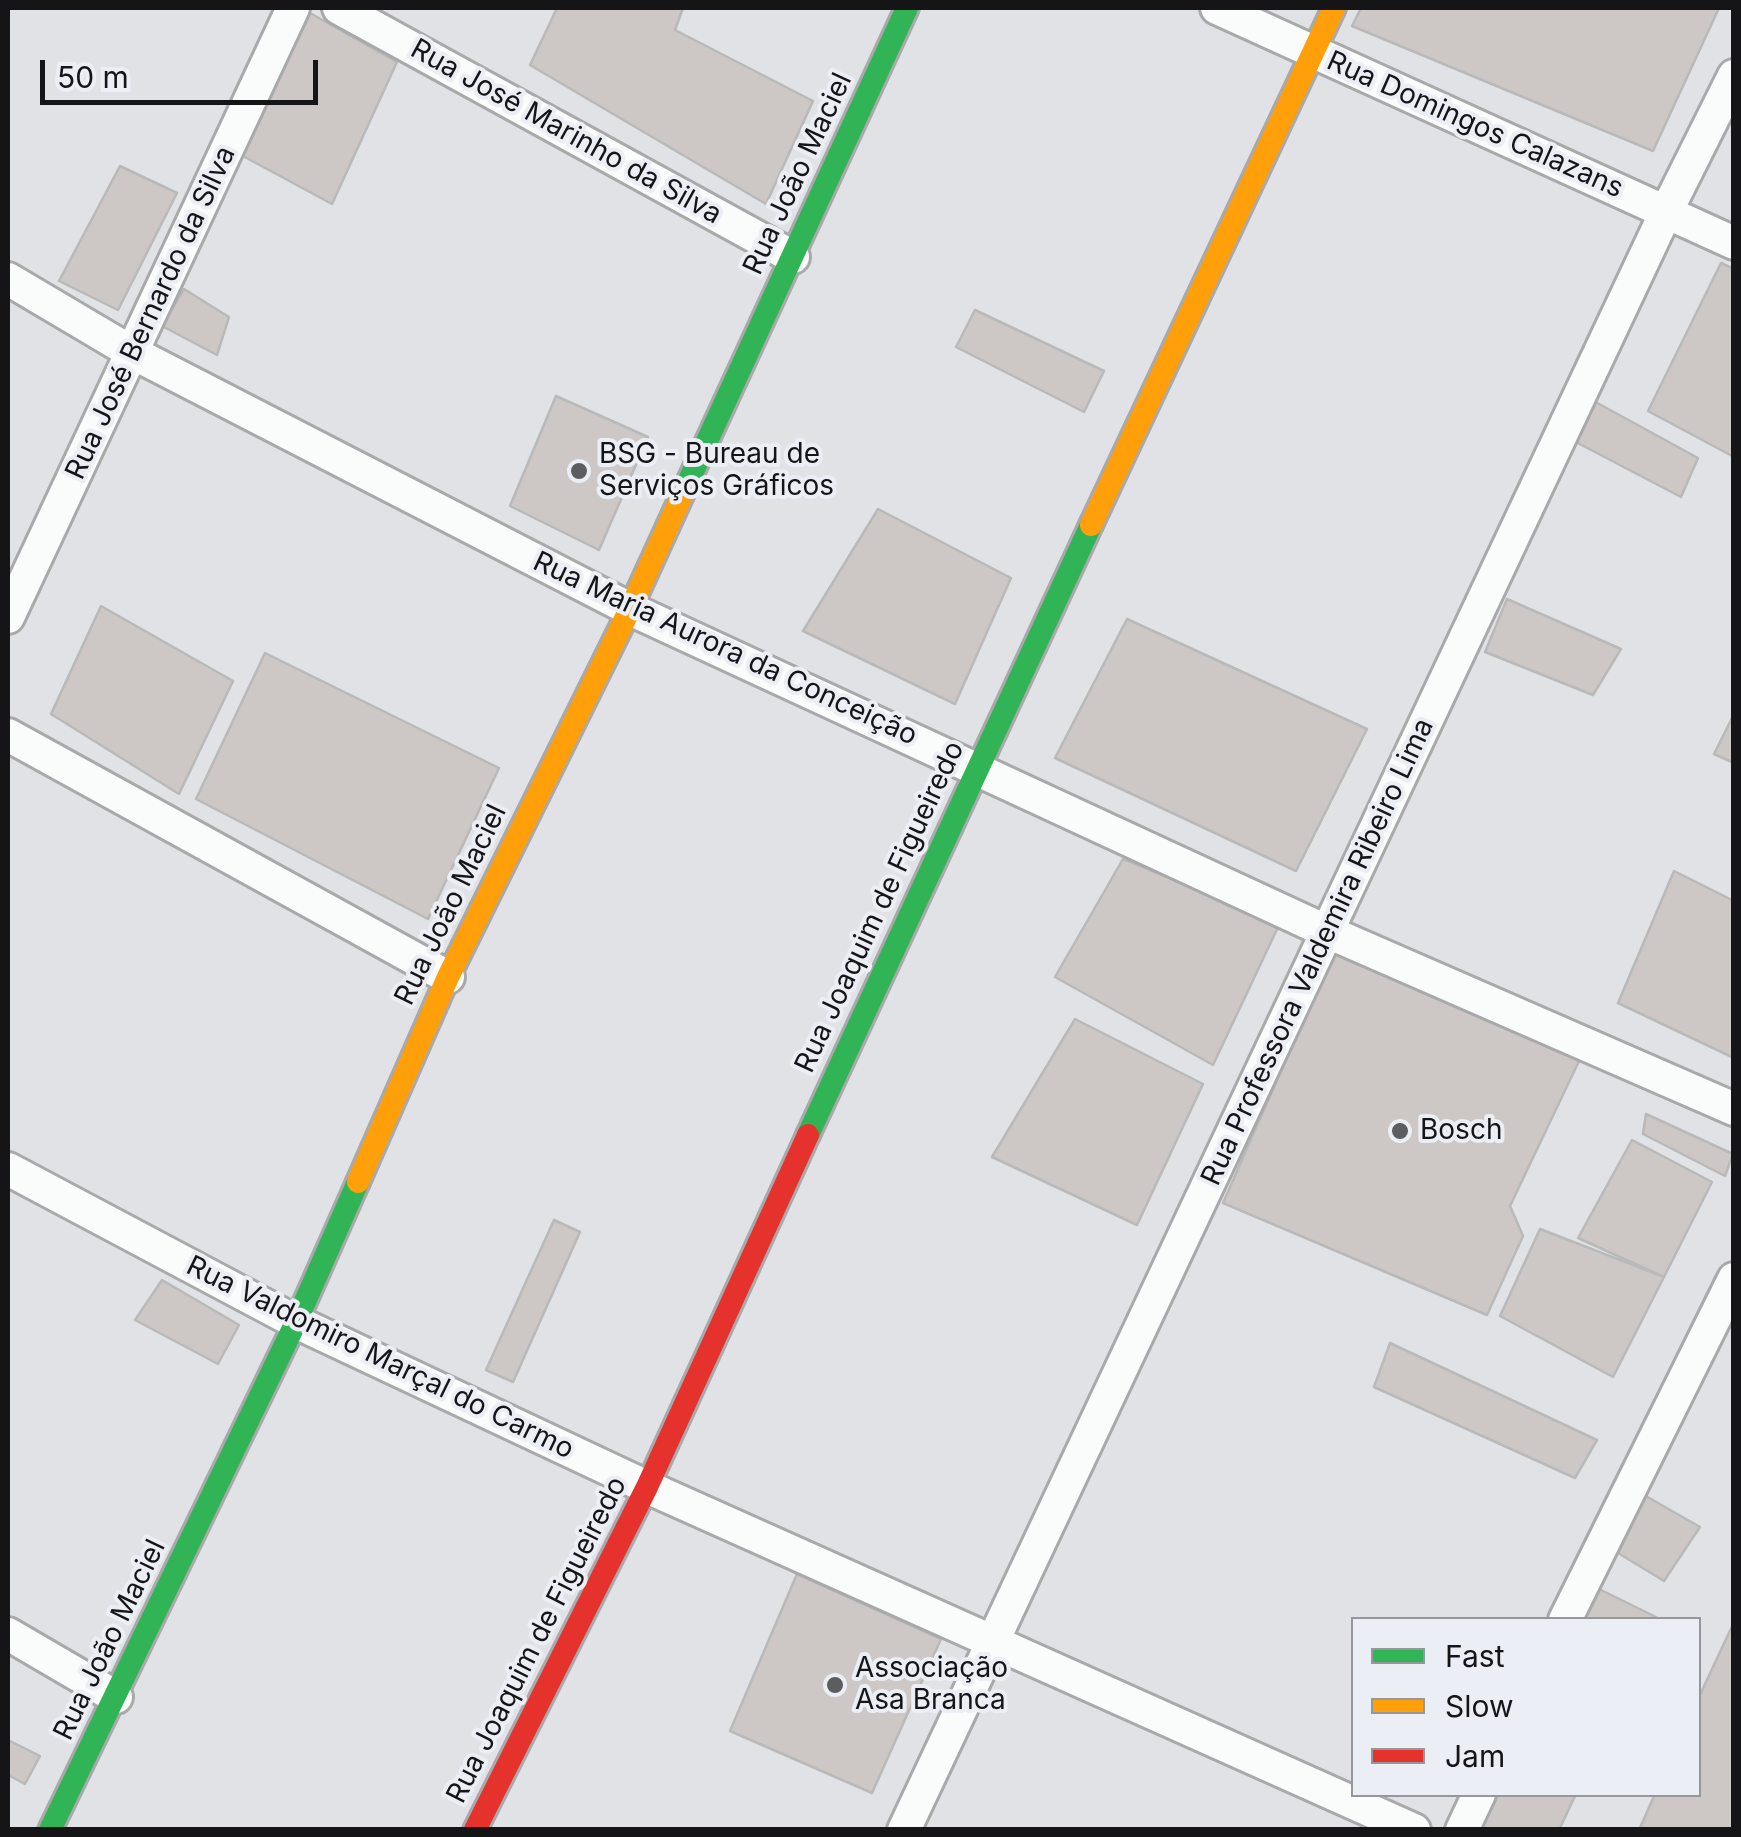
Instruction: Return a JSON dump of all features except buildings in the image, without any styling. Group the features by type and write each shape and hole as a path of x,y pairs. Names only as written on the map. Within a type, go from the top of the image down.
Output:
{"street":[{"name":"Rua José Bernardo da Silva","path":"8,617 293,8"},
{"name":"Rua José Marinho da Silva","path":"339,8 793,257"},
{"name":"Rua João Maciel","path":"50,1830 296,1322 448,977 630,609 907,8"},
{"name":"Rua Domingos Calazans","path":"1216,8 1734,244"},
{"name":"Rua Joaquim de Figueiredo","path":"475,1830 647,1487 1334,8"},
{"name":"Rua Professora Valdemira Ribeiro Lima","path":"904,1830 1666,212 1734,76"},
{"name":"Rua Maria Aurora da Conceição","path":"8,279 134,353 630,609 1328,932 1734,1109"},
{"path":"8,736 448,977"},
{"name":"Rua Valdomiro Marçal do Carmo","path":"8,1170 296,1322 647,1487 1414,1830"},
{"path":"1567,1617 1734,1279"},
{"path":"8,1634 116,1697"},
{"path":"1462,1830 1478,1797"}],"traffic: fast":[{"path":"684,491 907,8"},
{"path":"808,1135 1091,525"},
{"path":"50,1830 296,1322 358,1182"}],"traffic: slow":[{"path":"1091,525 1334,8"},
{"path":"358,1182 448,977 684,491"}],"traffic: jam":[{"path":"475,1830 647,1487 808,1135"}],"place":[{"name":"BSG - Bureau de Serviços Gráficos","path":"579,471"},
{"name":"Bosch","path":"1400,1131"},
{"name":"Associação Asa Branca","path":"835,1685"}]}
